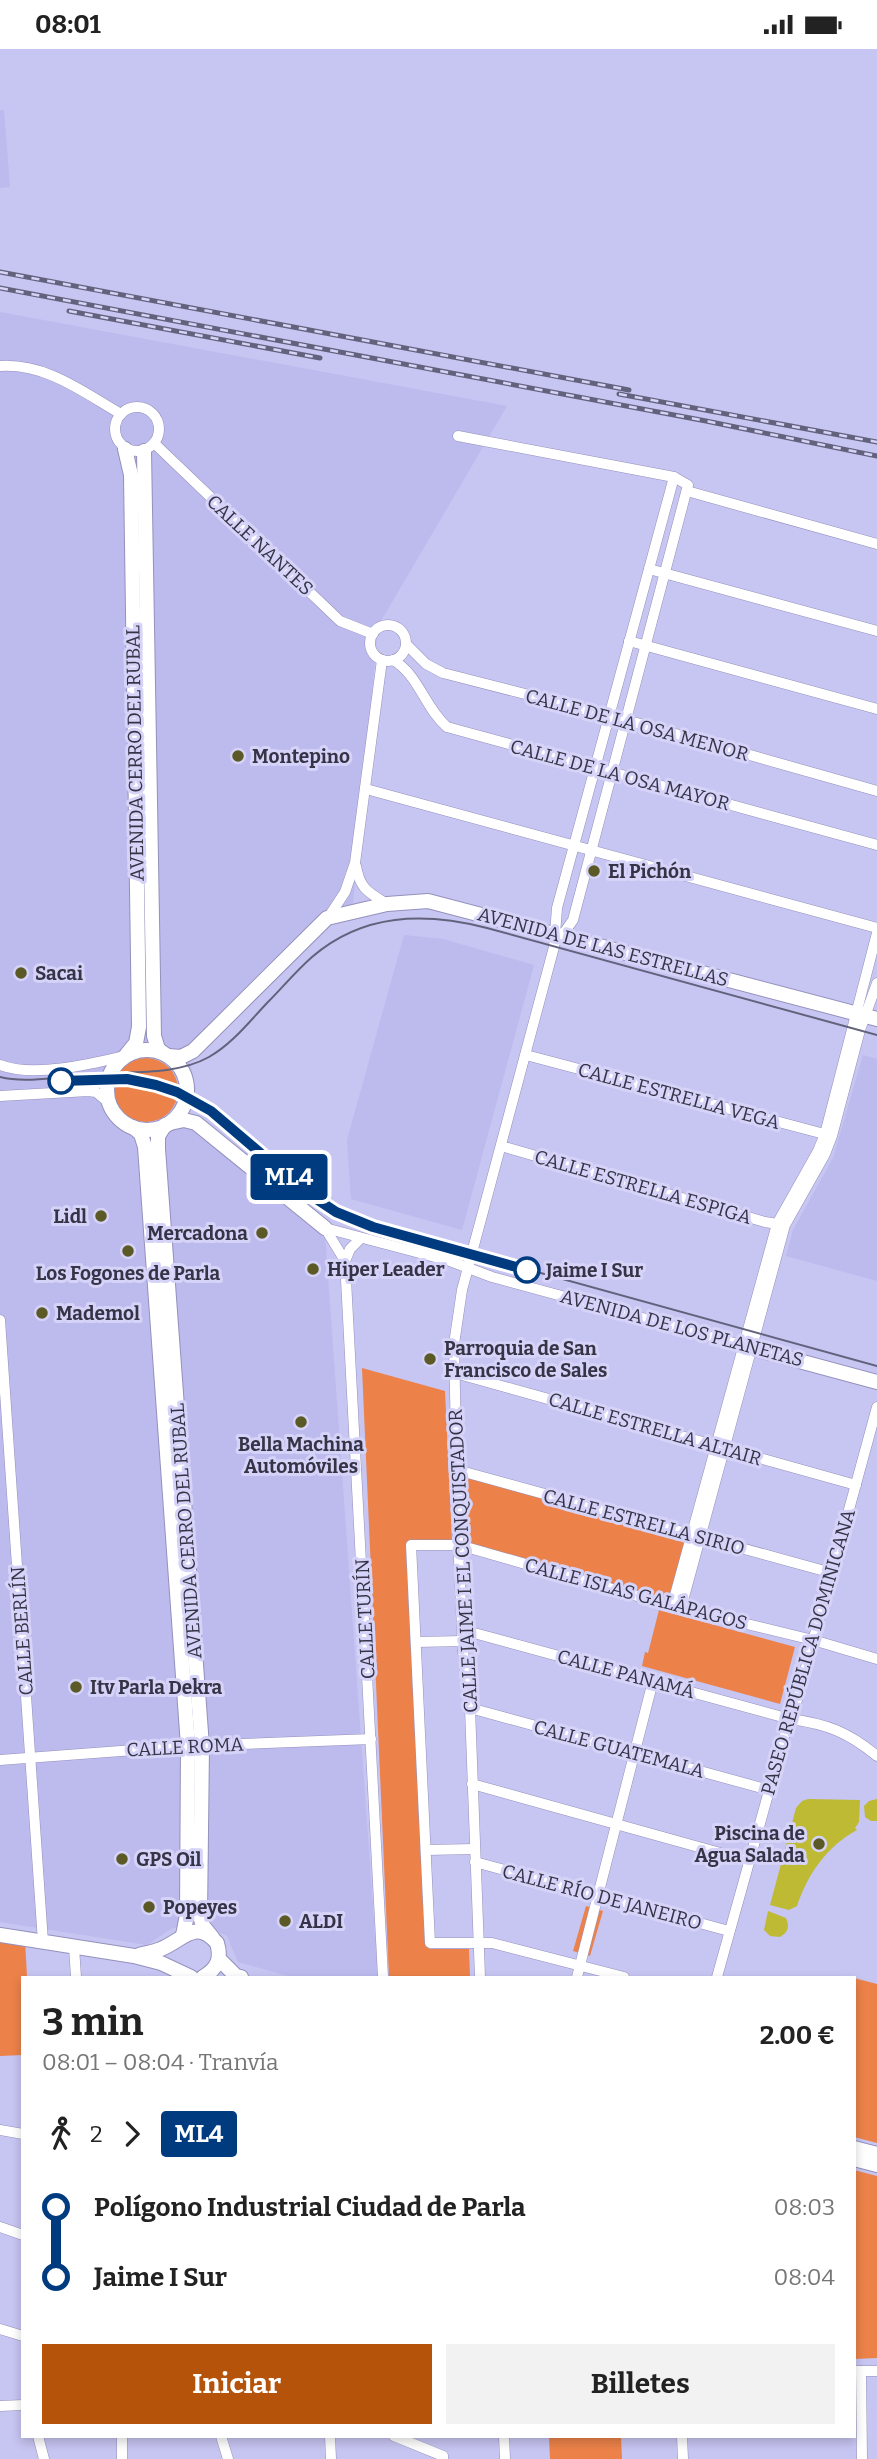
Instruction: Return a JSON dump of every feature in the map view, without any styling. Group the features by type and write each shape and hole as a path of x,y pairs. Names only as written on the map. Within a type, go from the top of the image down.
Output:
{"street":[{"path":"0,366 12,365 49,372 121,414"},
{"path":"134,407 142,407 155,415 160,430 149,448 134,452 125,449 116,436 117,421 121,414 134,407"},
{"path":"458,436 674,477 687,488 877,544"},
{"name":"CALLE NANTES","path":"149,448 340,621 373,634"},
{"name":"AVENIDA CERRO DEL RUBAL","path":"149,448 153,1036 158,1049 165,1054"},
{"name":"AVENIDA CERRO DEL RUBAL","path":"125,449 131,475 139,1013 138,1038 126,1055"},
{"name":"CALLE JAIME I EL CONQUISTADOR","path":"480,1976 470,1708 463,1636 459,1545 454,1344 462,1290 557,938 557,908 674,477"},
{"name":"CALLE JAIME I EL CONQUISTADOR","path":"557,938 572,923 687,488"},
{"path":"649,569 877,631"},
{"path":"383,626 394,627 402,633 406,644 403,653 387,660 371,649 373,634 383,626"},
{"path":"629,641 877,709"},
{"name":"CALLE DE LA OSA MENOR","path":"406,644 426,664 443,673 626,720 877,791"},
{"path":"0,1065 15,1070 71,1067 144,1050 181,1057 193,1051 327,918 345,892 355,863 387,660"},
{"name":"CALLE DE LA OSA MAYOR","path":"387,660 402,666 416,682 435,717 447,727 877,845"},
{"path":"366,789 591,849 877,931 866,1016"},
{"path":"355,863 358,879 364,888 387,904"},
{"name":"AVENIDA DE LAS ESTRELLAS","path":"327,918 387,904 428,901 557,938 866,1016"},
{"path":"676,1607 781,1225 828,1135 877,983"},
{"path":"0,1096 96,1092 108,1102 118,1117 133,1127 154,1129 167,1124 181,1109 186,1083 180,1068 165,1054"},
{"path":"108,1102 111,1073 126,1055"},
{"name":"CALLE ESTRELLA VEGA","path":"526,1055 828,1135"},
{"path":"0,1088 25,1094"},
{"name":"CALLE TURÍN","path":"167,1124 179,1120 196,1123 325,1228 345,1261 383,1976"},
{"name":"AVENIDA CERRO DEL RUBAL","path":"167,1124 158,1136 158,1149 195,1746 200,1916 203,1926 217,1943 219,1959"},
{"name":"AVENIDA CERRO DEL RUBAL","path":"133,1127 141,1134 145,1147 195,1746 187,1915 181,1937 173,1951 173,1959 183,1974"},
{"name":"CALLE ESTRELLA ESPIGA","path":"501,1146 781,1225"},
{"name":"AVENIDA DE LOS PLANETAS","path":"325,1228 468,1267 492,1277 877,1382"},
{"path":"345,1261 350,1249 361,1238"},
{"name":"CALLE BERLÍN","path":"0,1320 4,1423 43,1942"},
{"name":"CALLE ESTRELLA ALTAIR","path":"455,1373 856,1485"},
{"name":"PASEO REPÚBLICA DOMINICANA","path":"717,1976 877,1408"},
{"name":"CALLE ESTRELLA SIRIO","path":"457,1471 832,1573"},
{"name":"CALLE ISLAS GALÁPAGOS","path":"416,1641 411,1545 459,1545 676,1607 813,1640 877,1659"},
{"name":"CALLE PANAMÁ","path":"416,1641 463,1636 653,1681 845,1733 877,1756"},
{"path":"416,1641 430,1943 492,1943 620,1976"},
{"path":"577,1976 653,1681"},
{"name":"CALLE GUATEMALA","path":"470,1708 769,1790"},
{"name":"CALLE ROMA","path":"0,1760 195,1746 371,1739"},
{"path":"472,1784 749,1861"},
{"path":"426,1850 474,1849"},
{"name":"CALLE RÍO DE JANEIRO","path":"475,1862 729,1931"},
{"path":"134,1956 162,1949 181,1937 199,1931 212,1937"},
{"path":"0,1935 134,1956 183,1974"},
{"path":"74,1947 76,1976"},
{"path":"205,1976 215,1969 219,1959 236,1976"},
{"path":"0,2130 21,2134"},
{"path":"856,2149 877,2154"},
{"path":"856,2159 877,2165"},
{"path":"0,2227 21,2234"},
{"path":"0,2329 21,2335"},
{"path":"862,2459 858,2371 877,2371"},
{"path":"0,2406 21,2405"},
{"path":"39,2438 44,2459"},
{"path":"121,2459 122,2438"},
{"path":"222,2438 228,2459"},
{"path":"330,2438 331,2459"},
{"path":"399,2438 443,2456 443,2459"},
{"path":"504,2438 505,2459"},
{"path":"682,2438 683,2459"}],"shaded area":[{"path":"0,110 4,110 10,187 0,188"},
{"path":"0,312 507,406 378,626 353,904 323,925 189,1059 196,1089 187,1114 324,1220 378,1976 288,1976 238,1962 227,1936 194,1920 169,1930 147,1945 0,1922"},
{"path":"404,935 443,939 534,965 462,1230 351,1199 347,1140"},
{"path":"863,1055 877,1059 877,1281 786,1256 793,1230 833,1158"},
{"path":"140,1058 152,1058 169,1067 176,1078 176,1102 169,1113 152,1122 140,1122 128,1117 119,1108 114,1096 114,1084 119,1072 128,1063"},
{"path":"362,1368 445,1391 452,1541 407,1543 429,1949 469,1949 470,1976 389,1976"},
{"path":"457,1471 692,1536 674,1602 459,1545"},
{"path":"659,1610 795,1647 780,1704 642,1666"},
{"path":"808,1799 860,1800 859,1822 855,1828 857,1830 827,1853 813,1872 797,1906 789,1910 770,1905 796,1808"},
{"path":"877,1799 877,1821 871,1821 865,1817 864,1806"},
{"path":"586,1906 603,1911 590,1956 573,1951"},
{"path":"768,1911 786,1918 788,1929 780,1937 770,1936 764,1930"},
{"path":"0,1935 25,1939 27,1976 21,1976 21,2055 0,2056"},
{"path":"856,1979 877,1984 877,2143 856,2138"},
{"path":"856,2171 877,2176 877,2358 856,2359"},
{"path":"549,2438 621,2438 622,2459 550,2459"}],"tram line":[{"path":"0,1077 33,1080 90,1074 151,1072 196,1063 217,1052 233,1039 300,968 332,942 373,924 395,920 440,920 487,928 877,1035"},
{"path":"122,1079 158,1085 189,1099 246,1140 300,1187 329,1207 360,1223 877,1366"},
{"name":"ML4","path":"61,1081 127,1079 177,1092 211,1111 306,1192 336,1212 373,1227 527,1270"}],"railway":[{"path":"0,272 629,390"},
{"path":"0,288 706,421 877,456"},
{"path":"69,311 320,358"},
{"path":"619,394 877,442"}],"place":[{"name":"Montepino","path":"238,756"},
{"name":"El Pichón","path":"594,871"},
{"name":"Sacai","path":"21,973"},
{"name":"Lidl","path":"101,1216"},
{"name":"Mercadona","path":"262,1233"},
{"name":"Los Fogones de Parla","path":"128,1251"},
{"name":"Hiper Leader","path":"313,1269"},
{"name":"Jaime I Sur","path":"527,1270"},
{"name":"Mademol","path":"42,1313"},
{"name":"Parroquia de San Francisco de Sales","path":"430,1359"},
{"name":"Bella Machina Automóviles","path":"301,1422"},
{"name":"Itv Parla Dekra","path":"76,1687"},
{"name":"Piscina de Agua Salada","path":"819,1844"},
{"name":"GPS Oil","path":"122,1859"},
{"name":"Popeyes","path":"149,1907"},
{"name":"ALDI","path":"285,1921"}]}
